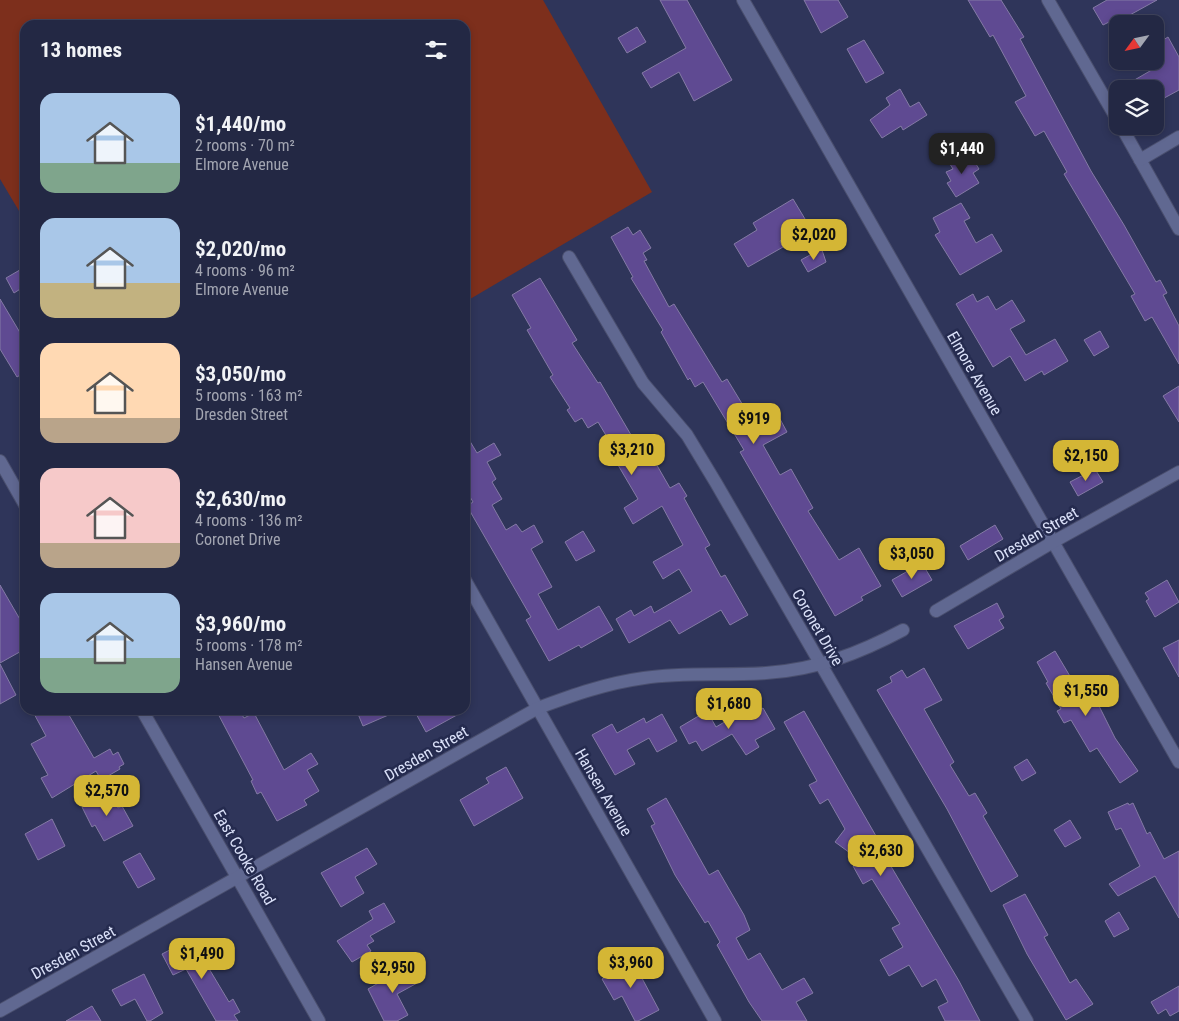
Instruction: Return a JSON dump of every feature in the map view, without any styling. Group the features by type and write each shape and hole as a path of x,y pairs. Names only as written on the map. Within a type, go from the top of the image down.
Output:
{"street":[{"name":"Elmore Avenue","path":"743,0 1179,762"},
{"path":"1048,0 1109,105"},
{"path":"1125,135 1179,229"},
{"path":"1140,160 1179,137"},
{"name":"Coronet Drive","path":"570,257 643,383 692,443 822,664 1026,1021"},
{"path":"0,461 20,496"},
{"name":"Dresden Street","path":"936,611 1052,542 1179,472"},
{"name":"Hansen Avenue","path":"470,589 715,1021"},
{"name":"Dresden Street","path":"0,1011 538,708 597,686 644,678 682,674 767,673 822,664 863,651 903,630"},
{"name":"East Cooke Road","path":"145,715 319,1021"}],"shaded area":[{"path":"0,0 543,0 652,192 470,299 470,20 20,20 20,213 0,179"}],"building":[{"path":"660,0 687,0 732,80 694,101 679,72 651,88 642,73 686,48"},
{"path":"804,0 838,0 848,17 821,33"},
{"path":"968,0 1001,0 1024,37 1020,39 1091,171 1156,282 1160,280 1167,293 1163,295 1179,326 1179,364 1152,317 1145,321 1131,296 1135,294 1064,174 1067,172 1044,131 1035,136 1015,102 1026,96 993,35 990,37"},
{"path":"1107,0 1157,0 1130,15 1109,15 1109,22 1103,25 1093,8"},
{"path":"637,27 646,42 627,53 618,38"},
{"path":"1168,37 1179,57 1179,90 1164,98 1164,80 1134,80 1152,70 1164,70 1164,39"},
{"path":"864,40 884,73 866,83 847,49"},
{"path":"900,89 910,107 919,102 927,115 903,130 901,126 882,138 870,120 890,105 886,98"},
{"path":"961,153 965,160 971,156 979,169 973,173 979,183 956,197 947,183 951,181 946,172 953,169 948,161"},
{"path":"793,199 808,224 780,241 783,247 748,267 734,244 757,230 753,223"},
{"path":"961,203 970,218 964,221 976,243 992,234 1002,251 960,275 935,235 940,232 933,218"},
{"path":"628,227 633,235 640,230 651,248 643,253 647,260 644,261 669,307 674,304 722,382 727,379 758,430 780,419 787,432 763,445 780,475 791,469 813,508 808,511 839,560 859,548 881,586 861,597 863,600 835,616 740,452 744,450 703,382 695,387 690,378 688,380 661,332 663,330 631,278 633,277 611,237"},
{"path":"822,250 826,262 808,272 801,260"},
{"path":"20,270 20,289 14,293 6,278"},
{"path":"540,278 577,340 572,343 598,383 600,382 641,452 647,448 670,488 679,483 687,496 684,498 710,545 705,548 721,577 725,575 748,615 730,625 721,610 679,634 670,620 629,643 616,619 631,610 634,616 651,606 654,613 692,591 679,569 663,579 653,562 683,545 662,506 633,524 624,508 638,499 618,465 622,462 598,422 588,428 582,418 575,422 567,410 570,408 550,377 553,375 527,330 531,328 512,295"},
{"path":"973,294 977,302 988,296 996,310 1012,300 1025,321 1010,329 1026,355 1055,339 1068,361 1044,375 1042,371 1025,381 1010,356 993,367 956,304"},
{"path":"0,299 20,333 20,375 17,377 0,349"},
{"path":"1100,331 1109,347 1094,356 1084,340"},
{"path":"1179,386 1179,422 1163,396"},
{"path":"470,441 477,453 494,443 501,455 487,462 496,479 492,482 502,499 492,505 506,530 516,524 522,532 534,525 543,542 531,549 552,587 538,594 558,630 599,606 613,630 581,648 579,645 549,661 526,620 531,617 470,511 470,504 473,502 470,497"},
{"path":"1095,469 1103,482 1078,496 1070,482"},
{"path":"995,525 1003,539 968,560 960,546"},
{"path":"583,531 595,551 576,561 565,542"},
{"path":"922,563 932,580 902,597 892,580"},
{"path":"1167,580 1179,602 1155,617 1146,601 1149,599 1145,593"},
{"path":"0,585 20,619 20,652 0,663"},
{"path":"997,603 1004,617 999,620 1004,628 968,649 954,626"},
{"path":"1179,640 1179,677 1163,648"},
{"path":"1055,651 1080,693 1090,688 1115,738 1138,771 1120,783 1097,748 1090,752 1071,720 1064,723 1057,711 1061,709 1046,683 1048,682 1037,662"},
{"path":"0,664 16,695 0,704"},
{"path":"924,668 942,700 924,709 954,762 950,765 969,796 975,793 987,813 983,816 1018,876 991,892 947,809 877,690 892,682 890,677 902,670 907,678"},
{"path":"763,708 775,729 755,740 759,747 746,755 732,734 702,751 696,741 689,744 680,727 707,711 716,727 745,710 749,716"},
{"path":"804,711 980,1021 945,1021 938,1007 948,1002 936,979 922,987 909,965 889,976 880,960 903,947 892,928 900,924 872,879 863,884 853,866 861,861 835,842 845,829 828,799 820,804 809,785 817,781 784,722"},
{"path":"662,714 677,741 657,752 649,738 627,750 635,764 615,775 592,735 612,724 617,733 644,718 646,723"},
{"path":"35,715 69,715 94,758 110,749 113,755 118,752 124,764 119,767 120,769 101,780 96,771 52,798 41,778 48,775 31,744 46,736"},
{"path":"219,715 242,715 244,718 255,715 284,770 311,753 318,764 307,770 319,791 304,800 307,805 277,821 261,792 257,794 251,781 253,780"},
{"path":"358,715 388,715 363,726"},
{"path":"417,715 457,715 426,732"},
{"path":"1027,759 1036,773 1022,781 1014,767"},
{"path":"506,767 523,798 474,826 460,800 489,783 486,778"},
{"path":"109,792 118,808 122,806 133,826 104,841 95,825 92,827 82,807"},
{"path":"666,798 709,875 718,870 744,915 750,930 736,938 748,960 760,953 782,990 804,978 813,993 796,1002 807,1021 762,1021 749,1002 717,945 720,942 708,921 705,923 675,875 651,826 655,824 647,809"},
{"path":"1128,803 1129,805 1133,803 1147,834 1150,832 1164,859 1179,851 1179,918 1155,876 1118,896 1109,884 1140,866 1121,828 1116,830 1108,812"},
{"path":"52,819 65,846 38,860 25,834"},
{"path":"1070,820 1081,838 1065,847 1054,830"},
{"path":"367,848 377,864 355,877 364,893 341,907 321,873"},
{"path":"140,853 155,879 138,888 123,862"},
{"path":"1025,894 1048,935 1044,937 1070,983 1076,979 1093,1004 1066,1020 1027,954 1003,905"},
{"path":"384,903 395,922 370,936 374,941 367,945 371,951 352,962 337,941 373,919 369,911"},
{"path":"1119,912 1129,929 1114,937 1105,921"},
{"path":"189,940 193,949 196,947 229,1002 233,999 240,1012 234,1015 238,1021 216,1021 186,969 173,975 162,954"},
{"path":"629,954 659,1010 638,1021 635,1021 622,996 614,1000 602,979 616,971 612,964"},
{"path":"410,965 419,982 397,994 408,1015 397,1021 384,1021 368,989"},
{"path":"144,974 163,1013 150,1021 147,1021 135,999 121,1006 112,990"},
{"path":"1179,986 1179,1011 1170,1016 1166,1009 1158,1014 1151,1002"},
{"path":"92,1006 101,1021 66,1021"}]}
